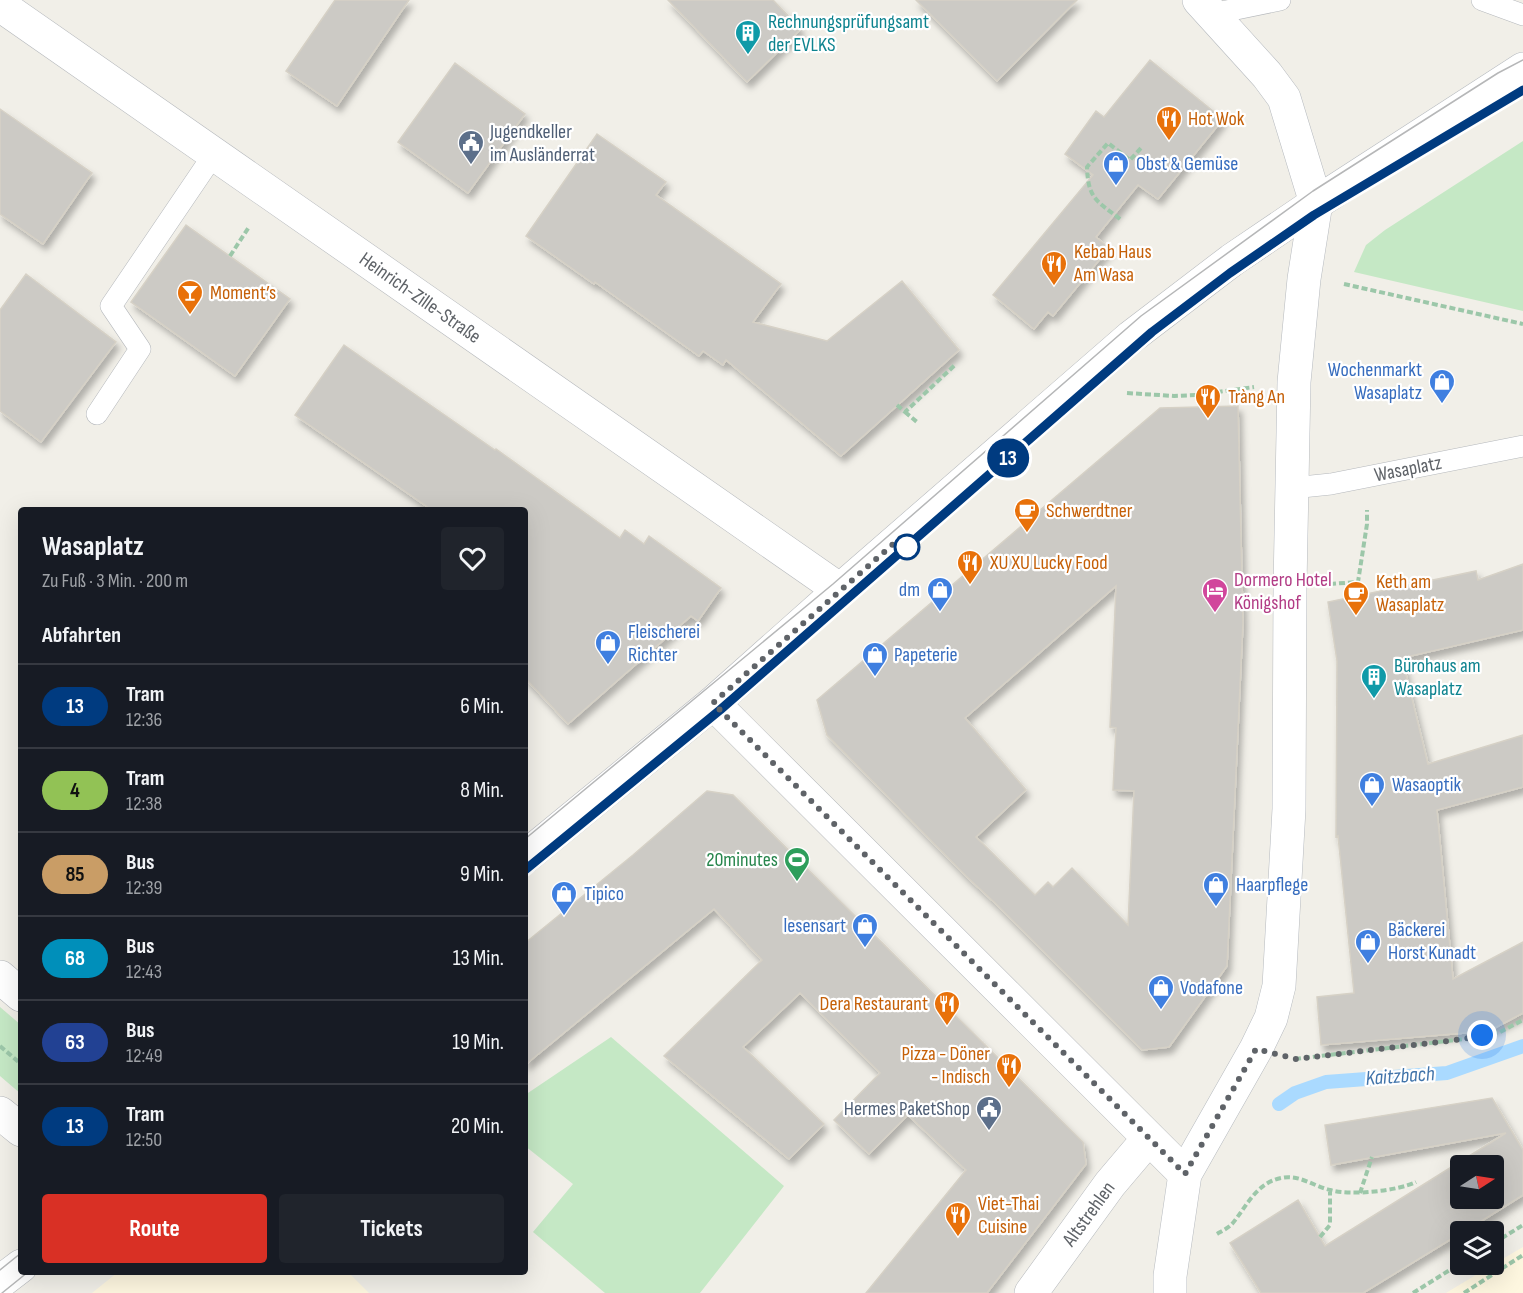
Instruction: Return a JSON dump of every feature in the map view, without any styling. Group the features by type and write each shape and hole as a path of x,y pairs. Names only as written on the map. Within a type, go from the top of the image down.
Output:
{"street":[{"name":"Heinrich-Zille-Straße","path":"0,5 840,590"},
{"path":"1170,1293 1170,1276 1185,1174 1272,1018 1279,986 1289,810 1294,382 1304,279 1316,203 1284,98 1267,75 1206,7"},
{"path":"528,855 713,703 1151,320 1232,260 1316,203 1523,69"},
{"path":"713,703 1185,1174"},
{"path":"0,977 18,992"},
{"path":"0,1113 18,1128"},
{"name":"Altstrehlen","path":"1031,1293 1110,1184 1149,1138"},
{"path":"0,1282 18,1268"}],"lane":[{"path":"1206,7 1280,0"},
{"path":"1482,0 1523,15"},
{"path":"97,414 140,349 111,306 214,154"},
{"name":"Wasaplatz","path":"1292,488 1331,483 1523,446"}],"path":[{"path":"1120,219 1096,200 1088,184 1087,167 1108,143 1130,160 1142,147"},
{"path":"230,256 241,239"},
{"path":"1304,279 1352,285 1523,324"},
{"path":"905,412 956,364"},
{"path":"1116,392 1174,396 1196,395 1294,382"},
{"path":"897,405 917,422"},
{"path":"1290,586 1358,582 1367,524 1368,476"},
{"path":"1256,1049 1296,1059 1464,1039 1500,1032 1523,1020"},
{"path":"0,1046 18,1061"},
{"path":"1360,1193 1372,1157"},
{"path":"1174,1250 1206,1241 1230,1226 1249,1199 1265,1184 1282,1178 1295,1178 1330,1191 1360,1193 1407,1187 1416,1182"},
{"path":"1320,1237 1330,1225 1330,1191"},
{"path":"1504,1237 1523,1225"},
{"path":"1464,1293 1523,1255"},
{"path":"1413,1293 1450,1270"}],"shaded area":[{"path":"1523,1247 1523,1293 1446,1293 1476,1275 1504,1275 1504,1258"},
{"path":"114,1275 351,1275 369,1293 92,1293"}],"green space":[{"path":"1523,141 1523,311 1354,272 1366,245 1385,230"},
{"path":"0,1007 18,1022 18,1091 0,1076"},
{"path":"611,1037 784,1186 700,1293 605,1293 533,1232 573,1184 528,1148 528,1093"}],"building":[{"path":"335,0 409,0 337,106 286,71"},
{"name":"Rechnungsprüfungsamt der EVLKS","path":"668,0 773,0 801,29 747,82"},
{"path":"916,0 1077,0 997,81"},
{"path":"1150,60 1223,119 1158,199 1138,185 1096,237 1109,248 1053,316 1048,312 1034,329 993,295 1093,175 1065,154 1096,111 1104,117"},
{"path":"455,63 525,114 468,193 398,142"},
{"path":"0,109 92,173 43,244 0,214"},
{"path":"597,134 666,182 656,195 781,284 753,322 827,341 902,281 959,350 841,456 726,360 723,365 703,351 699,356 526,236"},
{"path":"186,225 290,299 235,376 131,302"},
{"path":"26,274 116,342 41,442 0,411 0,310"},
{"path":"344,345 496,449 620,538 625,530 644,544 649,536 721,588 698,621 691,616 568,724 528,681 528,507 428,507 295,415"},
{"path":"1238,406 1243,622 1227,966 1169,1047 1142,1050 827,735 817,700 1160,408","holes":["1116,586 1110,727 1116,728 1113,790 1134,791 1128,925 1072,868 1053,887 1048,882 1035,895 976,837 1026,790 965,718"]},
{"path":"1523,564 1523,630 1402,658 1428,764 1523,735 1523,787 1437,810 1453,979 1523,942 1523,1013 1489,1031 1321,1045 1317,997 1354,993 1338,836 1336,837 1337,661 1328,602 1476,571 1478,580"},
{"path":"707,791 733,795 1083,1142 1086,1164 987,1293 866,1293 966,1170 908,1115 869,1154 834,1120 880,1073 800,993 743,1047 824,1124 789,1159 664,1056 762,960 714,909 528,1063 528,941"},
{"path":"1492,1098 1523,1150 1523,1195 1504,1207 1504,1155 1471,1155 1506,1133 1331,1165 1325,1125"},
{"path":"1450,1168 1450,1209 1501,1209 1482,1221 1450,1221 1450,1240 1363,1293 1261,1293 1230,1243 1298,1200 1325,1246"}],"waterway":[{"name":"Kaitzbach","path":"1279,1104 1295,1093 1326,1082 1447,1073 1523,1046"}],"tram line":[{"path":"528,837 833,584 1141,316 1313,191 1498,73 1523,60"},
{"path":"528,868 720,710 1152,332 1230,273 1314,215 1523,90"},
{"name":"13","path":"528,868 720,710 1152,332 1230,273 1314,215 1523,90"},
{"path":"0,1270 18,1255"},
{"path":"2,1293 24,1275"}],"place":[{"name":"Rechnungsprüfungsamt der EVLKS","path":"748,56"},
{"name":"Hot Wok","path":"1169,142"},
{"name":"Jugendkeller im Ausländerrat","path":"471,166"},
{"name":"Obst & Gemüse","path":"1116,187"},
{"name":"Kebab Haus Am Wasa","path":"1054,287"},
{"name":"Moment’s","path":"190,316"},
{"name":"Wochenmarkt Wasaplatz","path":"1442,405"},
{"name":"Tràng An","path":"1208,420"},
{"name":"Schwerdtner","path":"1027,534"},
{"name":"XU XU Lucky Food","path":"970,586"},
{"name":"dm","path":"940,613"},
{"name":"Dormero Hotel Königshof","path":"1215,614"},
{"name":"Keth am Wasaplatz","path":"1356,617"},
{"name":"Fleischerei Richter","path":"608,666"},
{"name":"Papeterie","path":"875,678"},
{"name":"Bürohaus am Wasaplatz","path":"1374,700"},
{"name":"Wasaoptik","path":"1372,808"},
{"name":"20minutes","path":"797,883"},
{"name":"Haarpflege","path":"1216,908"},
{"name":"Tipico","path":"564,917"},
{"name":"lesensart","path":"865,949"},
{"name":"Bäckerei Horst Kunadt","path":"1368,965"},
{"name":"Vodafone","path":"1161,1011"},
{"name":"Dera Restaurant","path":"947,1027"},
{"name":"Pizza - Döner - Indisch","path":"1009,1089"},
{"name":"Hermes PaketShop","path":"989,1132"},
{"name":"Viet-Thai Cuisine","path":"958,1238"}],"route":[{"path":"907,547 900,538 713,703 1185,1174 1256,1049 1296,1059 1482,1035"}]}
